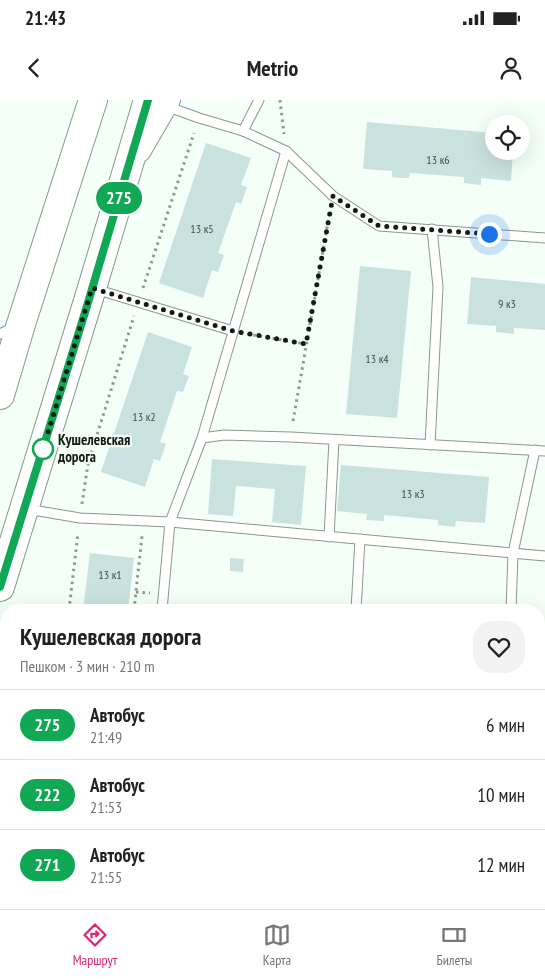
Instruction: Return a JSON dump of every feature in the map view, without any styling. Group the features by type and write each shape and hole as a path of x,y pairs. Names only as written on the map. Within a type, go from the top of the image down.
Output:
{"main road":[{"path":"0,587 128,169 160,102"},
{"path":"0,395 10,329 92,103"}],"lane":[{"path":"243,131 259,100"},
{"path":"160,102 199,118 243,131 286,151 333,196 379,226 545,238"},
{"path":"163,604 170,522 202,438 286,151"},
{"path":"430,445 438,287 432,230"},
{"path":"92,288 233,331"},
{"path":"202,438 224,435 291,437 545,451"},
{"path":"328,537 334,440"},
{"path":"511,604 513,553 535,450"},
{"path":"25,509 80,518 170,522 545,556"},
{"path":"356,604 360,540"}],"path":[{"path":"280,100 286,151"},
{"path":"70,604 88,464 138,302 199,118"},
{"path":"291,437 333,196"},
{"path":"233,331 306,344"},
{"path":"135,604 144,522"}],"building":[{"path":"367,122 485,132 485,160 512,160 511,181 481,178 481,185 464,183 464,177 410,173 409,178 400,178 392,177 392,171 363,169"},
{"path":"206,143 251,158 241,185 247,187 241,204 236,202 218,253 224,255 218,272 212,270 203,298 159,283"},
{"path":"360,266 411,271 397,418 346,414"},
{"path":"471,277 545,284 545,330 514,328 514,334 496,332 496,326 467,324"},
{"path":"148,332 192,347 183,374 189,376 183,392 177,391 160,442 166,444 160,461 154,459 145,487 101,472"},
{"path":"212,459 306,466 301,525 272,522 275,489 236,486 233,516 208,514"},
{"path":"341,465 489,477 485,523 456,521 455,527 438,525 438,520 384,515 384,521 366,520 367,514 337,511"},
{"path":"90,553 134,558 129,604 84,604"},
{"path":"230,558 244,559 243,572 230,571"}],"bus line":[{"name":"275","path":"0,587 87,306 148,100"}],"place":[{"name":"Кушелевская дорога","path":"43,449"}],"route":[{"path":"43,449 92,288 233,331 306,344 333,196 379,226 489,234"}]}
